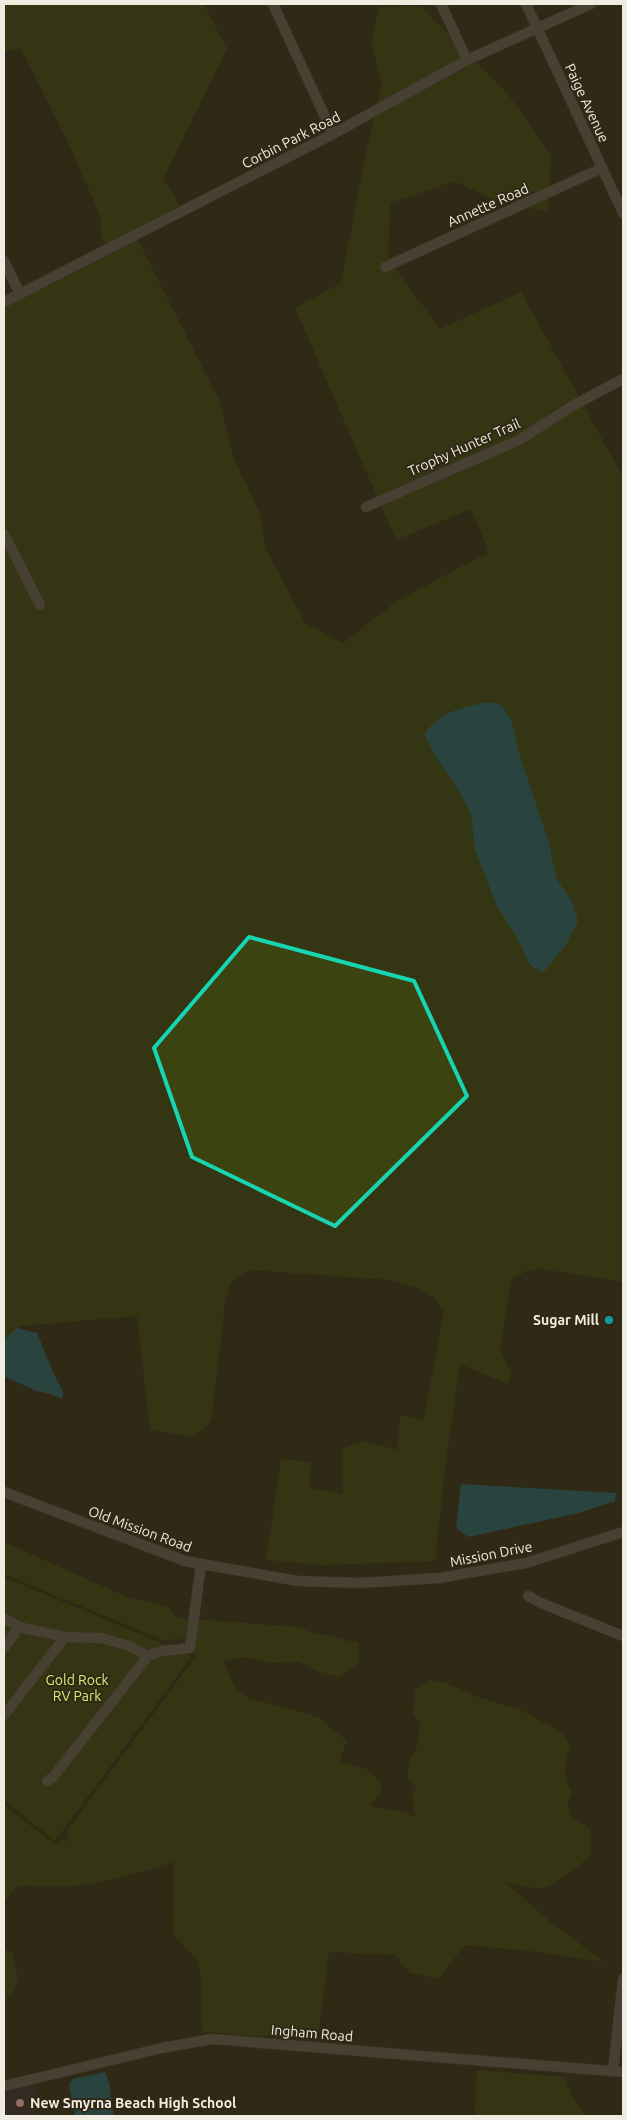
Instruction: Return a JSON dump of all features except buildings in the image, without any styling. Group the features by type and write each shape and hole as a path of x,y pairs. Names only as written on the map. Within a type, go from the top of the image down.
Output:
{"street":[{"path":"273,4 333,134"},
{"path":"441,4 467,60"},
{"name":"Paige Avenue","path":"526,4 623,213"},
{"name":"Corbin Park Road","path":"4,302 333,134 467,60 591,4"},
{"name":"Annette Road","path":"385,267 602,168"},
{"path":"4,261 20,294"},
{"name":"Trophy Hunter Trail","path":"366,506 519,440 574,405 623,379"},
{"path":"4,534 40,605"},
{"name":"Old Mission Road","path":"4,1492 185,1562 298,1581 360,1583"},
{"name":"Mission Drive","path":"360,1583 439,1578 526,1563 623,1532"},
{"path":"48,1781 148,1656 190,1648 201,1564"},
{"path":"528,1596 623,1636"},
{"path":"4,1618 19,1627 65,1636 101,1638 129,1646 148,1656"},
{"path":"4,1648 19,1627"},
{"path":"4,1715 65,1636"},
{"path":"618,2071 623,1979"},
{"name":"Ingham Road","path":"4,2086 162,2048 212,2039 618,2071"}],"highlighted area":[{"path":"249,937 414,981 467,1096 335,1226 192,1157 154,1048"}],"shaded area":[{"name":"New Smyrna Beach High School","path":"34,2084 39,2116 4,2116 4,2091"}],"green space":[{"path":"4,4 204,4 227,49 163,179 182,209 134,232 220,402 233,457 259,511 266,549 305,623 343,643 397,601 489,552 471,509 396,540 295,308 341,283 365,158 382,83 371,43 379,7 421,6 508,94 551,156 547,212 495,200 454,181 390,203 388,259 440,329 521,292 623,477 623,1282 536,1268 528,1270 511,1280 500,1349 511,1373 508,1384 460,1364 445,1469 435,1561 323,1565 266,1560 281,1459 311,1462 309,1488 343,1494 342,1449 365,1441 397,1450 400,1415 424,1420 444,1311 432,1296 421,1289 391,1280 250,1270 238,1276 229,1287 225,1304 211,1421 194,1437 150,1430 137,1316 20,1326 4,1340 4,300 106,246 101,235 101,218 69,144 21,48 4,52","holes":["511,719 520,756 550,846 556,878 572,901 550,963 543,973 530,965 475,850 471,815 457,787 437,759"]},
{"path":"4,1542 127,1597 169,1607 177,1618 299,1627 308,1631 358,1643 359,1663 339,1677 317,1671 299,1662 273,1663 243,1657 224,1662 235,1688 250,1699 292,1709 319,1718 347,1741 339,1761 369,1770 381,1783 381,1794 369,1806 415,1816 412,1796 417,1786 407,1780 409,1763 417,1747 420,1724 413,1714 415,1689 431,1680 447,1683 475,1696 523,1711 563,1733 570,1748 566,1760 565,1775 572,1792 567,1804 572,1817 590,1828 591,1856 548,1886 539,1888 526,1887 505,1882 554,1925 605,1962 530,1951 464,1945 440,1979 410,1973 395,1955 329,1952 318,2038 238,2035 202,2031 201,1980 198,1960 173,1934 174,1862 88,1884 63,1886 19,1885 4,1901 4,1805 53,1843 56,1844 60,1840 68,1841 67,1831 196,1656 189,1651 187,1639 163,1640 4,1574"},
{"name":"Gold Rock RV Park","path":"4,1577 192,1656 55,1841 4,1800"},
{"path":"4,1949 12,1952 16,1965 17,1979 14,1991 4,2000"},
{"path":"477,2070 565,2077 571,2094 585,2116 475,2116"}],"water":[{"path":"488,702 501,705 511,719 520,756 550,846 556,878 572,901 578,921 565,946 543,973 530,965 517,938 496,904 475,850 471,815 457,787 437,759 424,734 445,715"},
{"path":"17,1328 37,1333 63,1391 62,1399 36,1391 4,1376 4,1340"},
{"path":"461,1484 616,1493 615,1501 579,1513 468,1537 456,1528"},
{"path":"105,2072 109,2083 114,2116 75,2116 69,2085 73,2079"}],"place":[{"name":"Sugar Mill","path":"609,1320"},
{"name":"New Smyrna Beach High School","path":"20,2103"}]}
